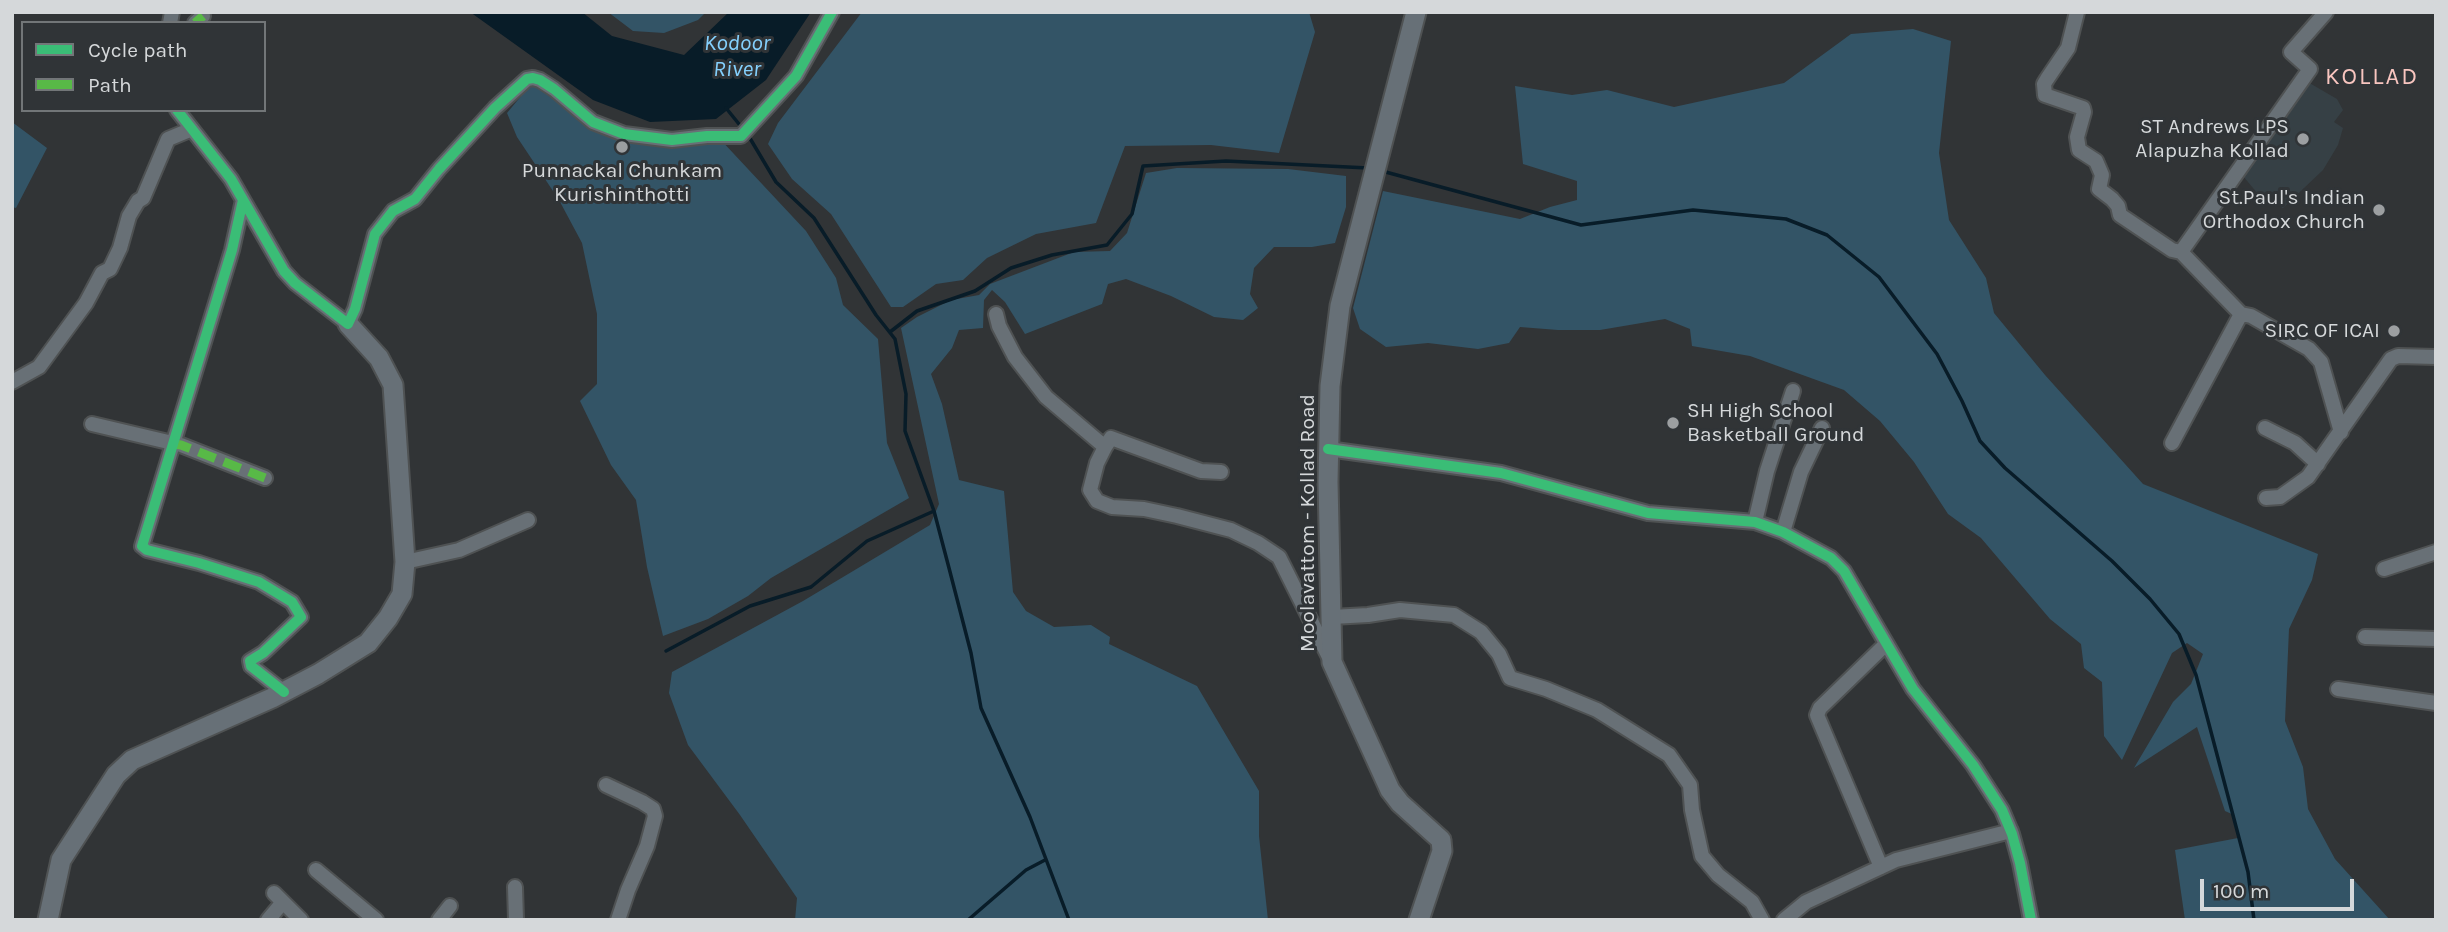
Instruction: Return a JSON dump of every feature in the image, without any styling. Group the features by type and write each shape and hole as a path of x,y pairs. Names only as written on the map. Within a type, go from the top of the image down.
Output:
{"main road":[{"name":"Moolavattom - Kollad Road","path":"1416,12 1340,306 1330,386 1328,449 1332,662 1390,790 1399,803 1441,839 1442,851 1419,920"},
{"path":"48,920 61,860 116,775 131,760 284,692 368,643 388,618 402,594 405,562 393,386 379,358 348,324"}],"street":[{"path":"179,112 231,179 284,271 295,283 348,324 355,309 374,234 393,211 415,199 467,139 527,79 540,80 593,122 624,134 672,141 708,136 741,136 796,76 832,12"},
{"path":"2077,12 2068,48 2044,84 2045,95 2083,108 2077,137 2079,150 2096,161 2102,175 2098,189 2118,206 2120,215 2161,243 2181,252 2241,314 2251,316 2309,349 2321,362 2340,432"},
{"path":"2181,252 2310,69 2291,52 2326,12"},
{"path":"12,382 39,367 86,303 102,273 110,269 120,248 129,216 138,201 143,198 168,139 192,129"},
{"path":"243,200 232,250 142,546 147,550 259,582 292,602 301,617 263,653 250,660 251,666 284,692"},
{"path":"996,314 999,326 1016,357 1046,397 1105,447"},
{"path":"2172,443 2241,314"},
{"path":"2266,498 2280,497 2308,477 2392,359 2398,356 2436,357"},
{"path":"1755,522 1767,471 1793,391"},
{"path":"92,424 181,445 265,478"},
{"path":"1783,532 1801,472 1822,428"},
{"path":"2265,428 2295,443 2318,464"},
{"path":"1221,472 1200,471 1111,438 1097,463 1090,490 1097,501 1112,507 1144,509 1177,516 1231,530 1258,542 1279,558 1332,662"},
{"path":"1328,449 1501,473 1648,513 1755,522 1783,532 1838,564 1913,689 1991,791 2011,831 2031,920"},
{"path":"405,562 459,550 528,520"},
{"path":"2384,569 2436,552"},
{"path":"1332,617 1400,610 1454,615 1481,632 1499,654 1510,678 1546,689 1597,710 1669,755 1690,785 1692,810 1702,856 1718,875 1752,902 1762,920"},
{"path":"2365,637 2436,639"},
{"path":"1881,867 1817,715 1820,708 1885,645"},
{"path":"2339,689 2436,704"},
{"path":"606,785 642,802 653,809 655,816 647,846 618,920"},
{"path":"1784,920 1806,902 1896,860 2011,831"},
{"path":"316,870 376,920"},
{"path":"515,887 516,920"},
{"path":"268,920 279,898 301,920"},
{"path":"439,920 450,906"}],"shaded area":[{"path":"608,12 706,12 698,20 664,33 633,31"},
{"path":"862,12 1309,12 1315,32 1279,153 1211,145 1125,146 1096,223 1036,234 987,258 963,280 936,284 903,307 891,307 831,214 792,179 768,144 778,123"},
{"path":"1913,29 1951,41 1939,153 1949,220 1986,278 1994,313 2045,375 2143,484 2318,554 2312,580 2289,629 2285,721 2303,767 2308,809 2335,859 2390,920 2185,920 2175,850 2238,838 2234,815 2225,811 2197,727 2134,768 2173,702 2191,684 2203,654 2187,643 2172,653 2122,760 2104,736 2102,682 2084,668 2081,644 2050,619 1981,538 1948,514 1914,462 1880,421 1844,390 1750,356 1692,346 1690,329 1665,319 1600,330 1520,327 1509,343 1478,349 1428,343 1386,347 1360,329 1353,308 1383,191 1520,219 1577,200 1577,181 1523,164 1515,86 1572,95 1607,90 1674,107 1784,83 1851,34"},
{"name":"ST Andrews LPS Alapuzha Kollad","path":"2306,81 2337,99 2343,110 2334,122 2343,128 2338,145 2323,170 2283,208 2258,194 2243,176"},
{"path":"531,84 544,86 609,134 719,138 806,231 836,278 843,305 878,339 887,443 909,498 771,578 748,596 708,619 663,636 647,567 636,500 611,465 580,401 597,384 597,314 582,243 559,200 517,137 507,113"},
{"path":"12,122 47,148 16,208 12,207"},
{"path":"1177,168 1288,169 1346,176 1346,207 1335,243 1312,247 1274,247 1254,268 1250,294 1258,308 1243,320 1214,317 1171,296 1126,279 1108,284 1102,304 1025,334 1005,302 992,290 984,300 983,328 959,330 952,348 931,374 942,404 959,480 1004,491 1013,592 1026,611 1054,627 1091,625 1110,637 1109,644 1197,686 1259,791 1259,836 1268,920 795,920 797,898 688,745 669,693 672,672 803,601 930,525 939,504 901,328 951,300 979,295 990,284 1074,252 1110,251 1127,233 1146,173"}],"water":[{"name":"Kodoor River","path":"470,12 582,12 612,36 684,55 729,12 811,12 766,80 716,119 650,122 593,100"}],"waterway":[{"path":"726,108 743,129"},
{"path":"748,135 776,182 814,218 876,315 895,339 906,394 905,431 934,511 971,653 981,708 1030,817 1069,920"},
{"path":"890,332 917,311 975,291 1011,268 1052,255 1107,245 1132,214 1143,166 1226,161 1368,168"},
{"path":"1382,171 1581,225 1693,210 1786,219 1827,235 1879,277 1937,354 1980,441 2005,468 2112,561 2150,599 2179,634 2196,675 2248,872 2254,920"},
{"path":"666,651 750,606 811,587 867,541 934,511"},
{"path":"968,920 1026,870 1045,860"}],"marked path":[{"path":"197,21 203,16"},
{"path":"173,444 265,478"}],"cycle path":[{"path":"179,112 231,179 284,271 295,283 348,324 355,309 375,234 393,211 415,199 495,108 527,79 540,80 593,122 624,134 672,140 741,136 796,76 832,12"},
{"path":"243,200 232,250 142,546 147,550 259,582 292,602 301,617 263,653 250,661 251,666 284,692"},
{"path":"1328,449 1501,473 1648,513 1755,522 1783,532 1831,558 1844,571 1913,689 1973,765 2002,810 2020,863 2031,920"}],"place":[{"name":"ST Andrews LPS Alapuzha Kollad","path":"2303,139"},
{"name":"Punnackal Chunkam Kurishinthotti","path":"622,147"},
{"name":"St.Paul's Indian Orthodox Church","path":"2379,210"},
{"name":"SIRC OF ICAI","path":"2394,331"},
{"name":"SH High School Basketball Ground","path":"1673,423"}],"district":[{"name":"KOLLAD","path":"2372,77"}]}
